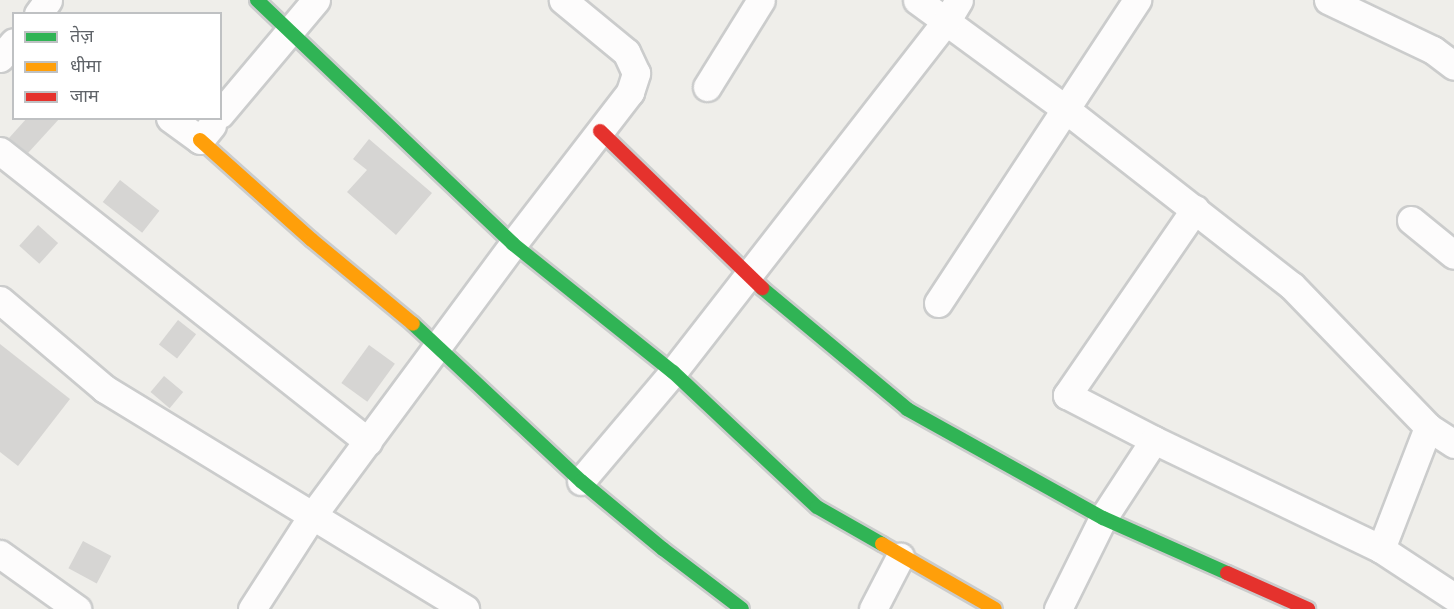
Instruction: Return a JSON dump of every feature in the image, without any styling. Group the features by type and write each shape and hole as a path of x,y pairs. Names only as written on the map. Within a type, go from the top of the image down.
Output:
{"street":[{"path":"256,0 289,28 513,244 673,372 817,507 900,557 995,609"},
{"path":"222,112 289,28 316,0"},
{"path":"252,609 312,516 513,244 630,92 636,73 626,52 563,0"},
{"path":"707,87 761,0"},
{"path":"917,0 953,10 1064,108 1292,286 1428,427 1454,444"},
{"path":"938,303 1137,0"},
{"path":"1328,0 1433,50 1454,66"},
{"path":"581,482 673,372 953,10"},
{"path":"0,58 12,44"},
{"path":"173,120 200,140 312,240 438,346 581,482 663,549 742,609"},
{"path":"200,140 215,120"},
{"path":"600,131 746,275 907,409 1103,518 1308,609"},
{"path":"0,151 368,442"},
{"path":"1195,209 1067,395 1154,440 1381,549 1454,597"},
{"path":"1411,220 1454,255"},
{"path":"0,300 105,389 465,609"},
{"path":"1381,549 1428,427"},
{"path":"1058,609 1103,518 1154,440"},
{"path":"0,554 77,609"},
{"path":"873,609 900,557"}],"building":[{"path":"25,120 58,120 28,153 9,138"},
{"path":"369,139 432,193 396,235 347,192 367,170 353,159"},
{"path":"120,180 159,211 142,233 103,202"},
{"path":"38,225 58,243 39,264 19,246"},
{"path":"178,320 196,334 177,359 159,344"},
{"path":"0,344 70,399 18,466 0,452"},
{"path":"369,345 395,364 367,402 341,383"},
{"path":"164,376 183,392 170,408 151,392"},
{"path":"83,541 111,556 97,583 68,568"}],"traffic: fast":[{"path":"257,0 513,244 673,372 817,507 882,544"},
{"path":"762,288 907,409 1103,518 1227,573"},
{"path":"413,324 581,481 663,549 742,609"}],"traffic: slow":[{"path":"200,140 312,240 413,324"},
{"path":"882,544 995,609"}],"traffic: jam":[{"path":"600,131 762,288"},
{"path":"1227,573 1308,609"}]}
